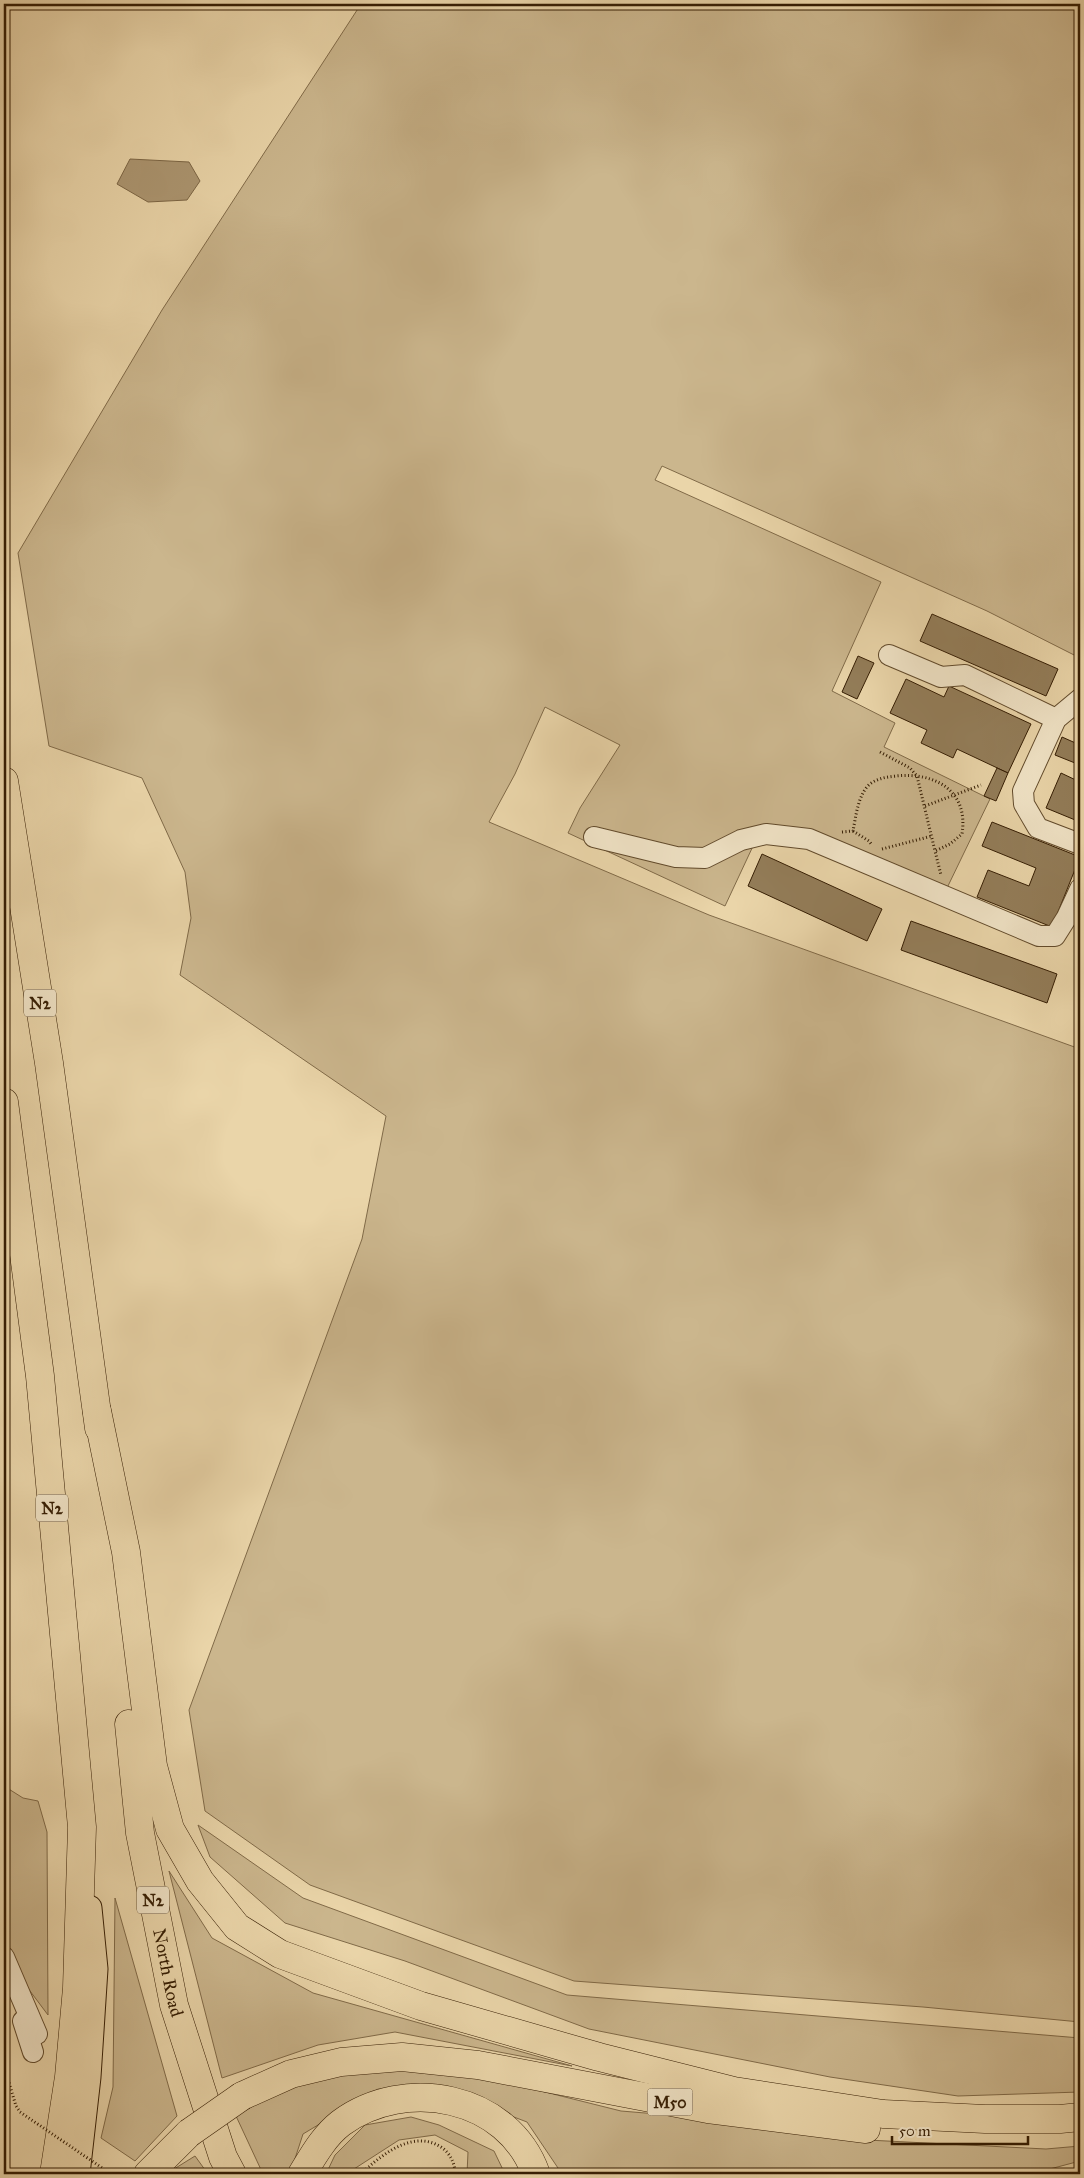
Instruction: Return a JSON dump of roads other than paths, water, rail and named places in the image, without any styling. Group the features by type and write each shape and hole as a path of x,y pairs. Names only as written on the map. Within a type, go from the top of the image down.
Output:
{"highway":[{"name":"N2","path":"4,781 49,1063 97,1411"},
{"name":"N2","path":"4,1102 40,1376 82,1827"},
{"name":"North Road","path":"97,1411 140,1833 174,2005 223,2158 232,2174"},
{"path":"97,1411 126,1552 153,1766 170,1829 200,1880 237,1927 280,1954 421,2006 599,2057 734,2091 882,2114 985,2119 1060,2119 1080,2117"},
{"path":"54,2174 69,2077 77,1981 82,1827"},
{"name":"M50","path":"148,2174 189,2133 242,2096 291,2074 341,2062 402,2057 478,2065 708,2109 864,2129 1026,2136 1080,2133"},
{"path":"302,2174 317,2148 340,2123 365,2109 397,2098 434,2097 464,2103 492,2118 515,2138 532,2164 536,2174"}],"main road":[{"path":"77,2174 88,2077 95,1970 82,1827"}],"lane":[{"path":"889,656 941,677 965,675 1056,719"},
{"path":"1080,700 1056,719 1023,791 1024,804 1038,828 1080,844"},
{"path":"594,837 676,857 704,858 741,840 766,834 809,839 1039,936 1055,936 1068,917 1080,889"},
{"path":"4,1957 20,1995 35,2043"}]}
